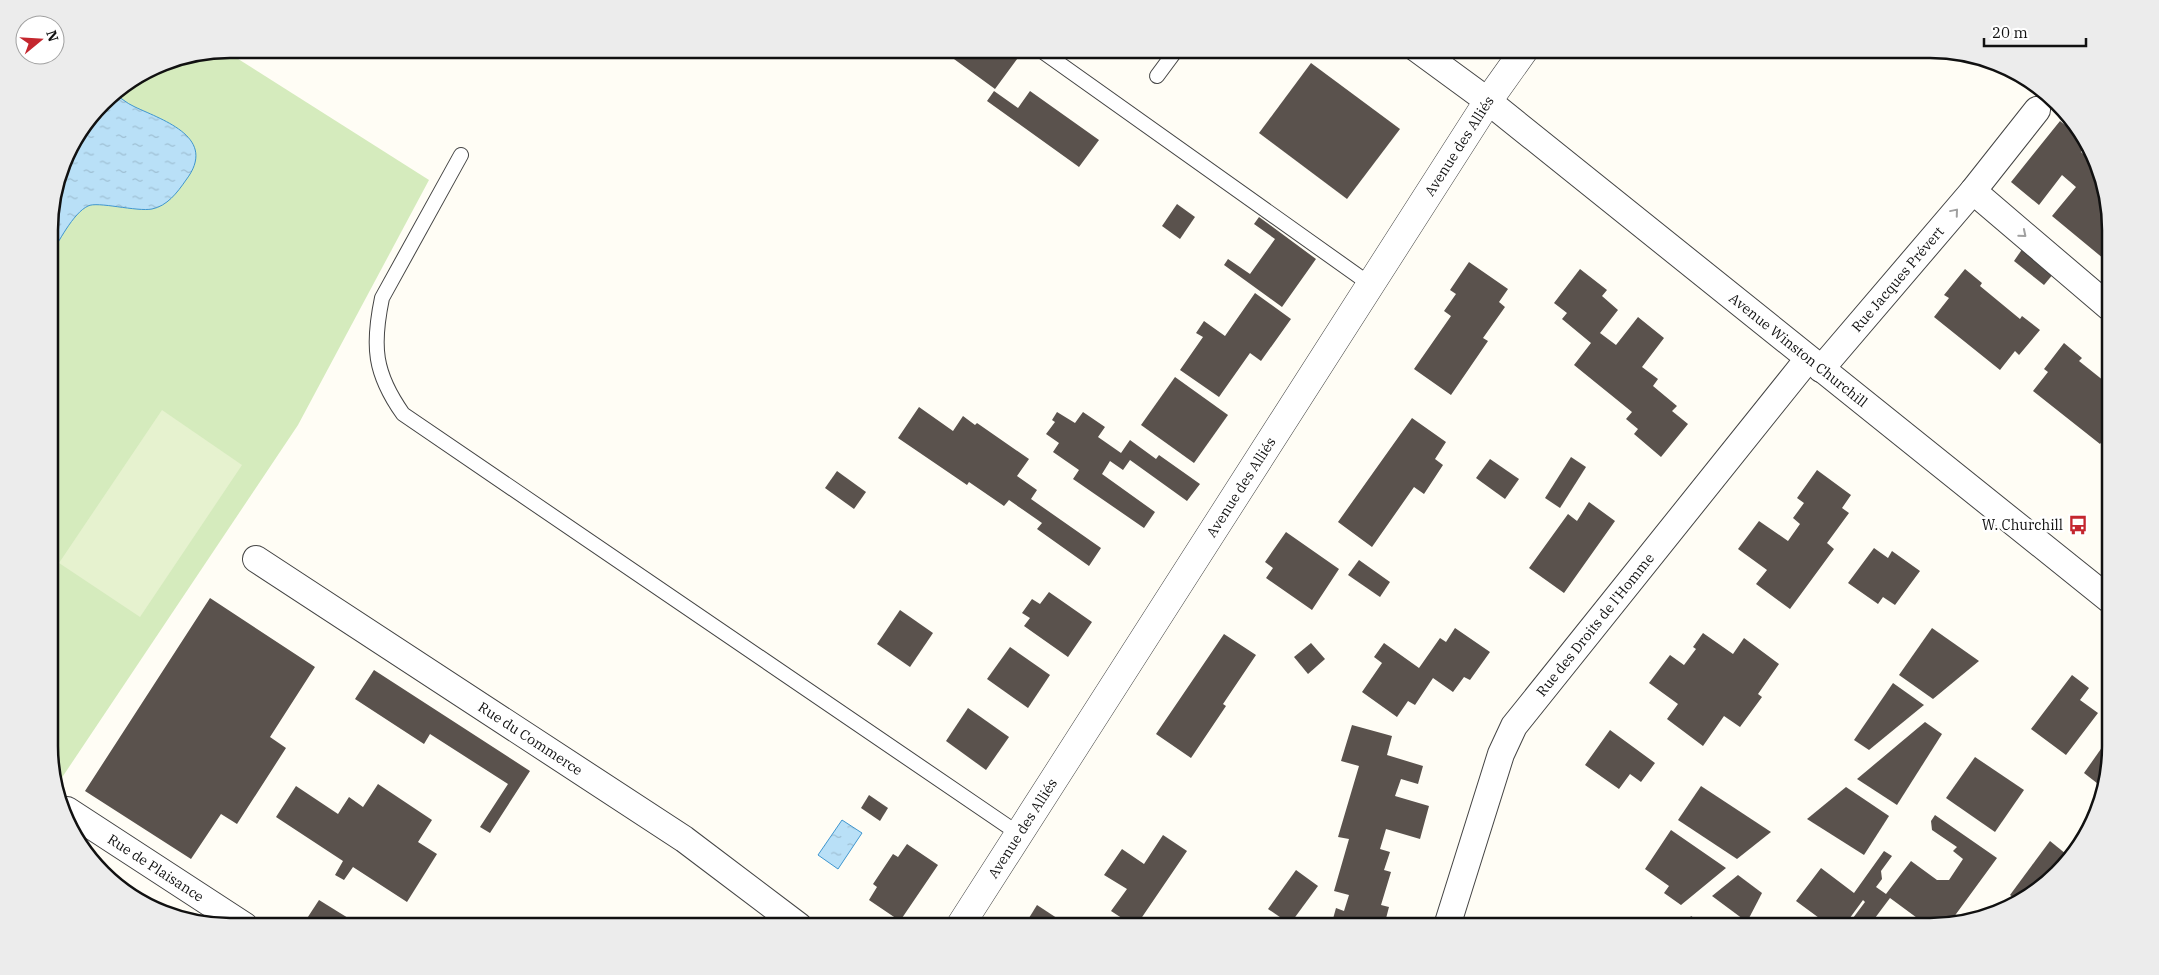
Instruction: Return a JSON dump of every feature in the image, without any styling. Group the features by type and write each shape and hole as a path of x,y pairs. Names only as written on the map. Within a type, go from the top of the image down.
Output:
{"street":[{"name":"Avenue Winston Churchill","path":"1429,58 1488,101 2102,594"},
{"name":"Avenue des Alliés","path":"965,918 1488,101 1519,58"},
{"name":"Rue Jacques Prévert","path":"1815,364 1973,191 2037,110"},
{"path":"1973,191 2102,300"},
{"name":"Rue des Droits de l'Homme","path":"1451,917 1501,754 1514,726 1815,364"},
{"name":"Rue du Commerce","path":"256,558 684,839 788,918"},
{"name":"Rue de Plaisance","path":"72,813 233,918"}],"lane":[{"path":"1053,58 1371,285"},
{"path":"1157,76 1170,58"},
{"path":"462,155 382,298 376,345 380,371 389,394 403,414 1019,834"}],"green space":[{"path":"237,58 429,180 298,425 61,779 58,746 58,218 61,196 63,185 75,153 86,134 108,108 134,86 185,63 207,59"},
{"path":"162,410 242,465 140,617 59,563"}],"water":[{"path":"120,97 173,125 192,142 196,153 194,165 186,180 167,202 145,210 100,205 88,206 77,215 58,242 58,218 61,196 63,185 75,153 93,125"},
{"path":"842,820 862,833 838,869 818,855"}],"building":[{"path":"953,58 1018,58 995,89"},
{"path":"1311,63 1400,129 1347,199 1259,133"},
{"path":"994,91 1018,108 1030,91 1099,140 1079,167 987,101"},
{"path":"2060,121 2067,127 2088,164 2096,185 2102,230 2102,257 2052,216 2076,187 2062,175 2039,205 2011,182"},
{"path":"1177,204 1195,217 1180,239 1162,226"},
{"path":"1259,217 1316,259 1282,307 1224,265 1228,259 1250,274 1275,239 1254,224"},
{"path":"2023,248 2054,273 2044,285 2014,261"},
{"path":"1469,262 1508,289 1499,302 1505,307 1483,338 1488,341 1451,395 1414,369 1451,316 1444,311 1456,294 1450,290"},
{"path":"1580,269 1607,290 1602,296 1618,310 1600,333 1616,345 1638,317 1664,338 1642,367 1658,379 1653,386 1677,406 1672,411 1688,424 1661,457 1634,434 1638,429 1626,419 1632,412 1574,365 1591,343 1562,319 1567,313 1554,303"},
{"path":"1965,269 1982,283 1980,286 2020,319 2022,316 2040,330 2019,355 2015,351 2000,370 1934,317 1949,298 1944,295"},
{"path":"1255,293 1291,319 1261,361 1250,353 1219,397 1180,370 1203,337 1196,333 1204,321 1225,336"},
{"path":"2064,343 2082,358 2079,361 2102,379 2102,441 2100,444 2033,391 2048,372 2044,369"},
{"path":"1175,377 1228,415 1194,463 1141,425"},
{"path":"919,407 953,431 963,416 975,425 977,423 1029,459 1017,476 1037,490 1031,499 1101,548 1089,566 1037,529 1042,523 1009,500 1004,506 969,482 967,485 898,438"},
{"path":"1057,412 1075,423 1083,412 1105,427 1098,437 1121,453 1130,440 1156,459 1159,455 1200,484 1187,501 1130,460 1123,470 1110,461 1102,474 1155,512 1144,528 1073,479 1079,470 1053,452 1059,443 1046,434 1055,422 1052,420"},
{"path":"1412,418 1446,442 1435,459 1443,465 1424,494 1414,487 1372,547 1338,522"},
{"path":"1571,457 1586,467 1560,508 1545,498"},
{"path":"1490,459 1519,479 1505,499 1476,478"},
{"path":"1817,470 1851,495 1842,508 1849,513 1827,543 1834,549 1790,609 1756,584 1767,570 1738,549 1759,521 1788,541 1800,524 1793,518 1804,503 1797,498"},
{"path":"837,471 866,492 854,509 825,488"},
{"path":"1589,502 1615,521 1564,593 1529,568 1568,514 1577,521"},
{"path":"1286,532 1339,569 1312,610 1266,578 1273,568 1265,562"},
{"path":"1874,548 1888,558 1892,551 1920,571 1895,605 1883,597 1878,604 1848,583"},
{"path":"1359,560 1390,582 1380,597 1348,575"},
{"path":"1049,592 1092,622 1068,657 1024,626 1030,618 1022,613 1032,599 1040,604"},
{"path":"210,598 315,667 270,737 286,748 237,824 221,814 191,859 85,791"},
{"path":"900,610 933,633 910,667 877,644"},
{"path":"1455,628 1490,652 1470,680 1464,677 1453,692 1433,678 1415,705 1408,701 1397,717 1362,692 1382,663 1374,657 1384,643 1419,668 1440,638 1446,642"},
{"path":"1932,628 1979,661 1933,699 1899,675"},
{"path":"1703,633 1733,654 1744,638 1779,664 1758,694 1762,697 1740,727 1724,716 1703,746 1667,719 1678,704 1649,683 1670,655 1684,665 1696,649 1693,647"},
{"path":"1224,634 1256,655 1223,704 1226,706 1191,758 1156,734"},
{"path":"1311,643 1325,659 1308,674 1294,657"},
{"path":"1010,647 1050,675 1028,708 987,679"},
{"path":"374,670 530,771 490,833 480,827 508,784 430,734 424,744 355,699"},
{"path":"2072,675 2089,688 2080,700 2098,713 2066,755 2031,729"},
{"path":"1893,683 1924,705 1869,750 1854,740"},
{"path":"968,708 1009,737 986,770 946,741"},
{"path":"1925,722 1942,734 1897,805 1857,779"},
{"path":"1352,725 1392,736 1387,755 1423,766 1418,784 1401,779 1395,796 1429,806 1420,839 1386,829 1380,849 1390,852 1384,870 1391,872 1381,905 1389,907 1386,917 1333,917 1336,908 1344,911 1349,895 1334,891 1349,839 1338,837 1359,766 1341,761"},
{"path":"1610,730 1655,763 1641,782 1630,774 1619,789 1585,765"},
{"path":"2102,748 2097,783 2084,773"},
{"path":"1975,757 2024,790 1995,832 1946,798"},
{"path":"378,784 432,820 418,842 437,854 407,902 353,867 344,880 335,875 343,861 276,817 296,786 338,814 349,797 363,807"},
{"path":"1701,786 1771,832 1737,859 1678,820"},
{"path":"1846,787 1889,816 1864,855 1807,819"},
{"path":"869,795 888,808 880,821 861,808"},
{"path":"1935,815 1997,858 1955,915 1916,917 1890,898 1876,917 1854,917 1865,902 1863,900 1851,917 1818,917 1796,901 1821,868 1854,893 1884,851 1892,856 1881,871 1882,879 1876,887 1886,894 1911,861 1937,880 1949,880 1963,859 1953,851 1957,847 1932,830 1931,821"},
{"path":"1671,830 1726,868 1681,905 1664,893 1669,886 1645,869"},
{"path":"1163,835 1187,851 1142,917 1121,917 1111,911 1127,889 1104,875 1122,849 1144,864"},
{"path":"2050,841 2064,852 2034,882 2016,894 2010,895"},
{"path":"907,844 938,865 902,918 895,918 869,900 877,887 873,884 893,854 898,857"},
{"path":"1296,870 1318,886 1295,917 1280,917 1268,909"},
{"path":"1738,875 1762,893 1750,917 1740,917 1712,896"},
{"path":"319,900 348,918 307,918"},
{"path":"1037,905 1056,918 1029,918"}],"place":[{"name":"W. Churchill","path":"2078,525"}]}
